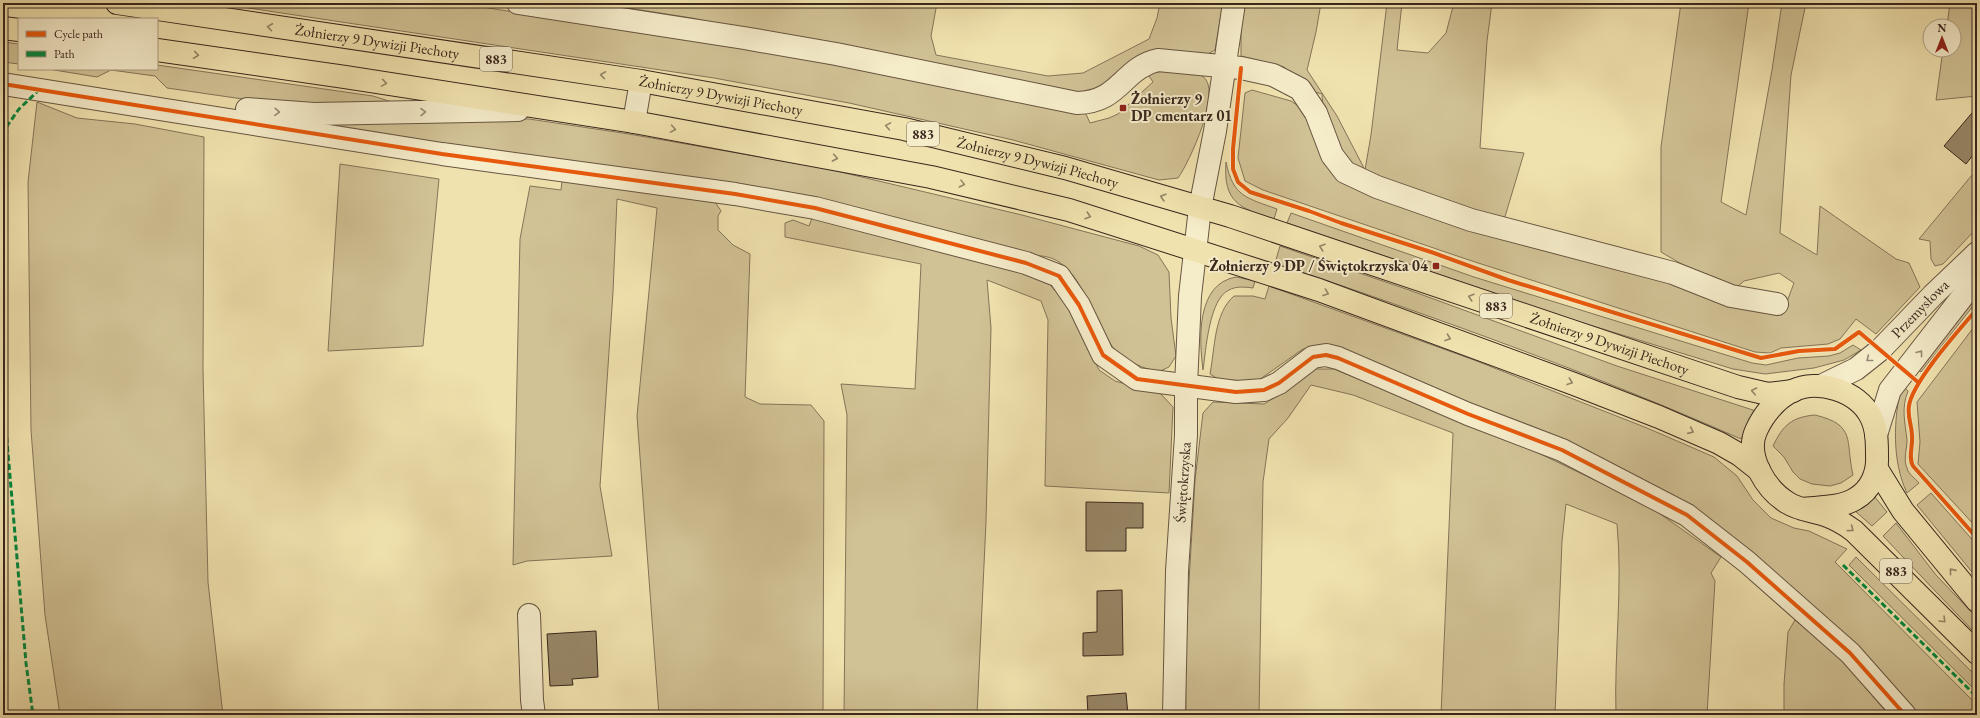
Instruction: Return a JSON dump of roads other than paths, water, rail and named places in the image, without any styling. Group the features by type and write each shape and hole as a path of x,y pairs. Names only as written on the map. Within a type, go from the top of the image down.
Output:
{"highway":[{"name":"Żołnierzy 9 Dywizji Piechoty","path":"117,3 641,81 904,129 1065,168 1200,208 1271,230 1738,387 1768,394 1793,390"},
{"path":"3,28 18,30"},
{"name":"883","path":"158,50 634,122 931,176 1069,210 1319,290 1652,414 1719,443 1740,455 1759,470 1776,494 1788,503 1841,521 1854,531 1977,653"},
{"name":"883","path":"1759,470 1753,451 1754,436 1761,420 1773,406 1793,390 1821,386 1841,390 1857,400 1871,416 1876,435 1877,469 1869,487 1856,499 1837,506 1802,509"},
{"path":"1877,469 1903,511 1977,601"}],"street":[{"path":"518,3 828,52 1077,103 1090,103 1103,98 1113,92 1137,69 1146,63 1171,60 1224,66 1273,75 1300,89 1316,113 1332,155 1345,172 1377,187 1471,220 1673,273 1731,296 1777,304"},
{"path":"1200,208 1234,3"},
{"path":"3,70 257,111 294,114 482,110 566,111"},
{"path":"634,122 641,81"},
{"path":"3,84 442,154 735,194 822,210 1026,263 1059,276 1079,305 1103,355 1137,379 1236,392 1264,390 1279,383 1313,357 1326,355 1468,414 1562,450 1687,516 1747,562 1850,653 1905,715"},
{"name":"Świętokrzyska","path":"1174,715 1177,571 1186,435 1186,386 1190,296 1200,208"},
{"name":"Przemysłowa","path":"1821,386 1856,369 1880,350 1933,295 1977,253"},
{"name":"Przemysłowa","path":"1876,435 1890,390 1977,278"},
{"path":"529,615 532,700 534,715"}],"place":[{"name":"Żołnierzy 9 DP cmentarz 01","path":"1123,108"},
{"name":"Żołnierzy 9 DP / Świętokrzyska 04","path":"1436,266"}]}
